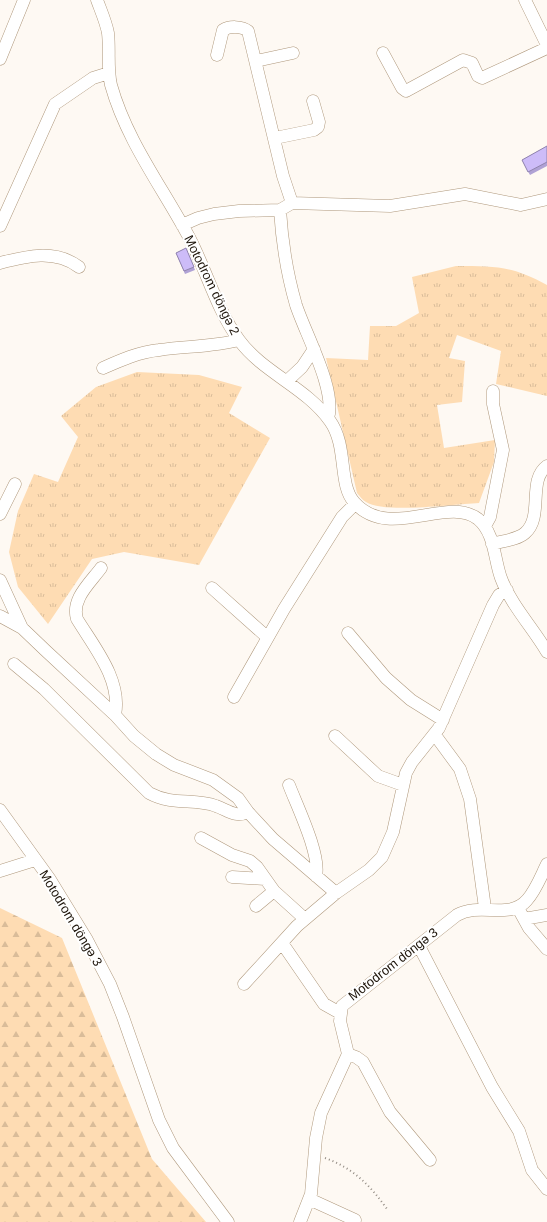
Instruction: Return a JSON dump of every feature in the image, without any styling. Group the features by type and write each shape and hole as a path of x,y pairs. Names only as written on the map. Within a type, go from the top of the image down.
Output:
{"street":[{"path":"0,59 24,0"},
{"name":"Motodrom döngə 2","path":"97,0 108,35 109,73 117,100 132,137 148,170 195,249 224,315 239,340 257,359 287,381 328,418 337,431 347,489 355,504"},
{"path":"383,53 402,88 406,91 463,60 472,63 478,76 482,78 546,42 525,0"},
{"path":"217,55 222,30 227,28 244,28 250,36 283,176 292,203"},
{"path":"256,61 293,53"},
{"path":"0,226 55,104 93,78 109,73"},
{"path":"275,138 314,130 318,127 319,122 313,101"},
{"path":"182,225 198,218 214,214 239,211 280,210 292,203 390,206 465,194 521,205 547,199"},
{"path":"280,210 288,276 296,306 314,349 330,404 328,418"},
{"path":"0,263 33,256 51,256 69,259 79,267"},
{"path":"103,368 131,357 157,350 223,344 239,340"},
{"path":"287,381 302,367 314,349"},
{"path":"484,526 490,517 503,450 493,404 493,390"},
{"path":"492,544 525,533 532,521 539,476 541,470 547,466"},
{"path":"0,514 15,484"},
{"path":"234,697 268,637 342,517 355,504 368,513 379,517 394,519 461,512 472,515 484,526 492,544 498,571 507,590 547,652"},
{"path":"101,568 76,602 74,611 77,619 108,671 116,696 115,716"},
{"path":"0,580 22,628"},
{"path":"212,588 268,637"},
{"path":"244,984 305,919 336,893 369,870 382,857 393,832 406,773 412,762 435,735 443,720 493,604 499,595 507,590"},
{"path":"0,616 22,628 115,716 134,736 156,754 174,765 213,780 238,798 248,812 274,839 336,893"},
{"path":"348,633 386,678 411,700 443,720"},
{"path":"14,664 44,689 149,794 172,802 211,804 236,815 241,815 248,812"},
{"path":"435,735 460,769 470,799 485,908"},
{"path":"335,736 378,776 404,785"},
{"path":"289,785 315,854 317,869 316,876"},
{"name":"Motodrom döngə 3","path":"0,810 69,909 110,984 159,1120 173,1148 228,1222"},
{"path":"201,838 232,855 250,861 257,867 274,891 305,919"},
{"path":"0,871 35,860"},
{"path":"547,864 531,895 518,908 524,919 547,949"},
{"path":"232,878 264,878"},
{"path":"256,906 274,891"},
{"name":"Motodrom döngə 3","path":"348,1054 340,1021 340,1013 346,1001 419,946 446,922 462,912 485,908 506,910 518,908"},
{"path":"524,919 547,915"},
{"path":"282,943 324,1004 340,1013"},
{"path":"419,946 492,1087 519,1130 532,1170 547,1189"},
{"path":"300,1222 309,1200 312,1186 314,1154 321,1113 348,1054 363,1062 386,1106 430,1160"},
{"path":"309,1200 355,1220"}],"path":[{"path":"314,1154 352,1170 372,1189 387,1209"}],"green space":[{"path":"456,266 503,268 524,274 547,285 547,396 496,384 501,351 457,335 449,358 465,361 462,402 437,405 444,448 495,440 494,462 479,503 403,508 375,506 362,499 357,493 326,358 368,360 370,326 396,326 419,313 412,277"},
{"path":"137,372 199,375 242,387 229,413 270,438 199,565 124,552 92,559 48,624 18,587 9,552 18,511 34,474 58,482 78,437 61,416 96,387"},
{"path":"0,908 62,938 152,1159 206,1222 0,1222"}],"building":[{"path":"547,146 547,162 528,172 522,160"},
{"path":"186,248 194,267 184,271 176,253"}]}
